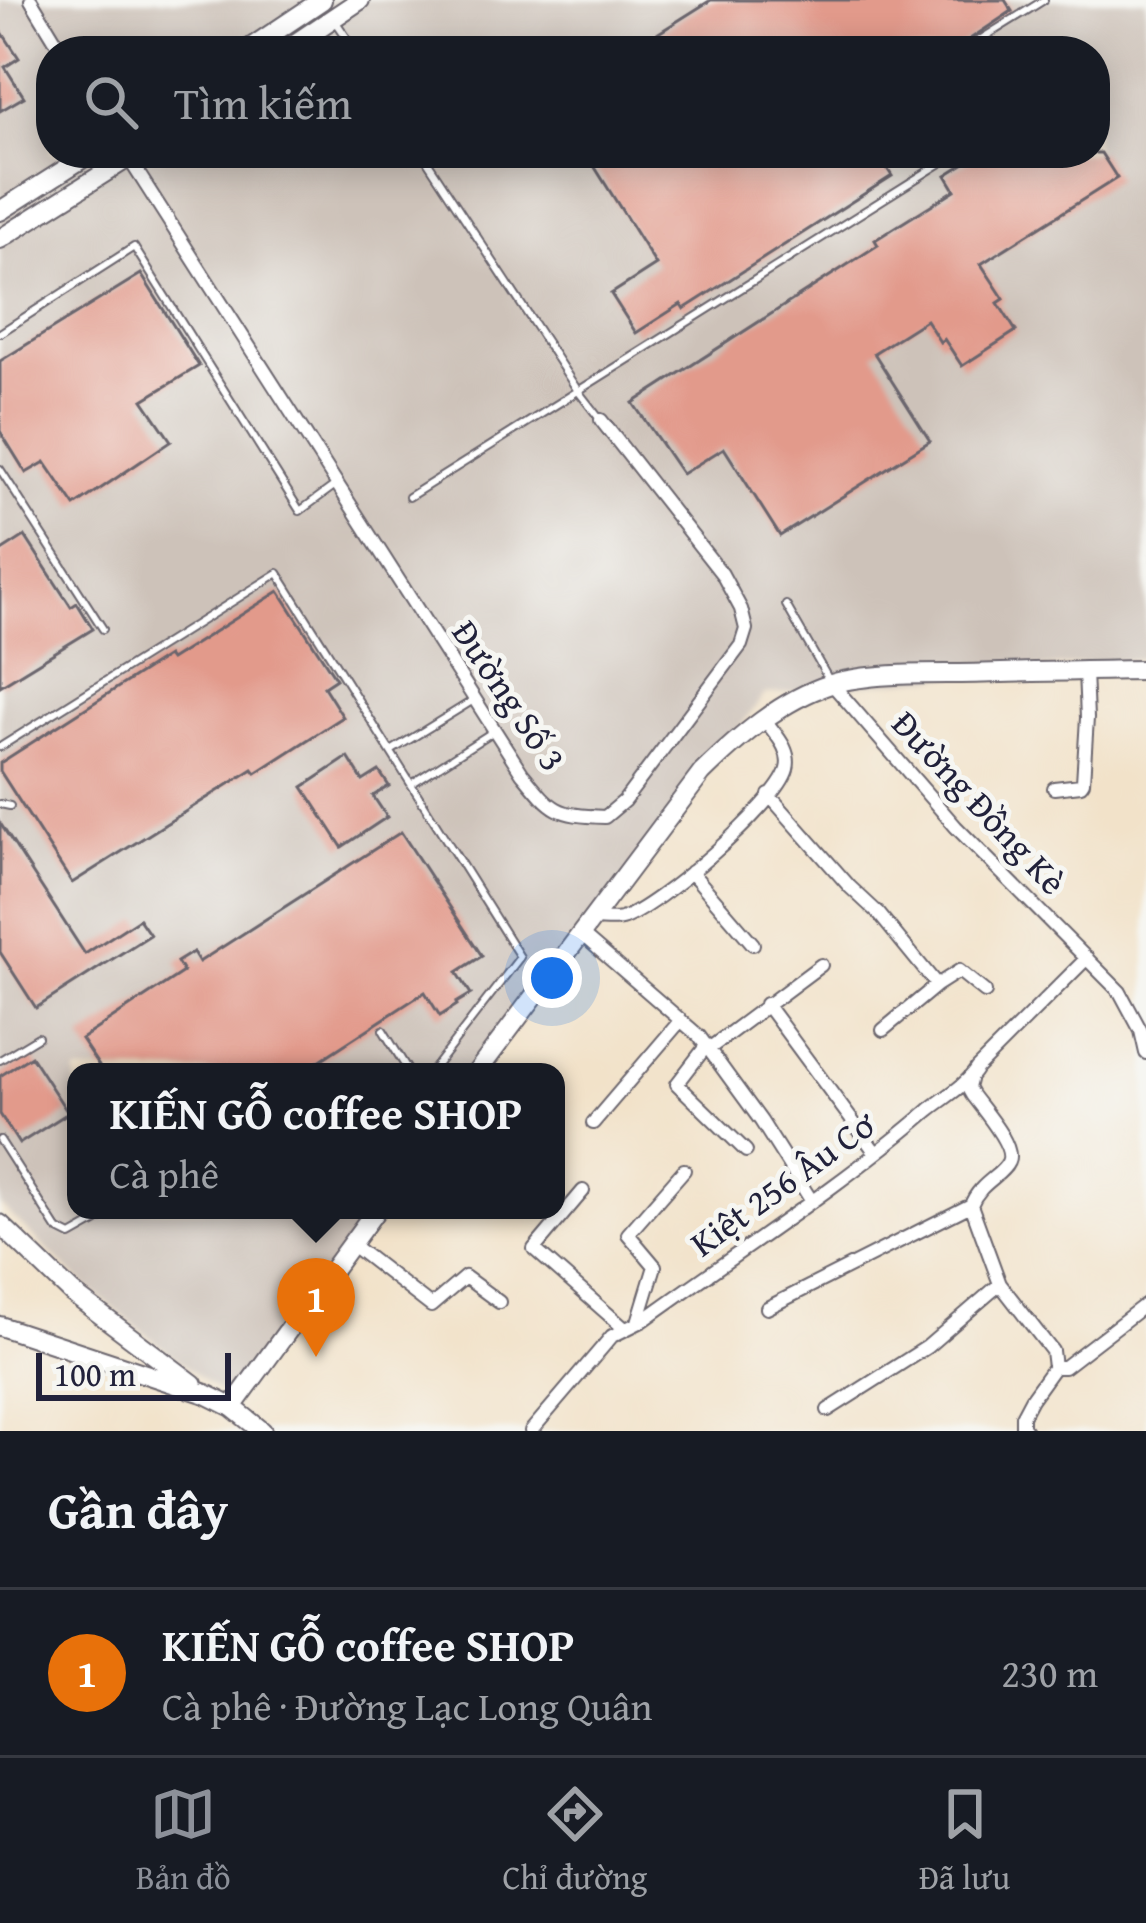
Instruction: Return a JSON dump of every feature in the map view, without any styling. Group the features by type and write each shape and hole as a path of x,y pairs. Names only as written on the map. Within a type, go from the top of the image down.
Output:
{"street":[{"path":"31,0 53,36"},
{"path":"268,36 322,0"},
{"path":"306,36 360,0"},
{"path":"0,211 67,168"},
{"path":"0,239 110,168"},
{"name":"Đường Số 3","path":"138,168 522,773 551,809 605,817 624,801 741,645 746,629 722,574 601,420"},
{"path":"484,1063 702,773 736,740 780,709 832,684 912,675 1146,670"},
{"path":"1054,788 1083,782 1085,671"},
{"name":"Đường Đồng Kè","path":"832,684 956,826 1120,992 1141,1031 1146,1053"},
{"path":"586,926 620,919 670,890 730,839 769,795 787,771 787,751 764,720"},
{"path":"769,795 933,980"},
{"path":"691,872 753,944"},
{"path":"586,926 709,1047 811,1200"},
{"path":"767,1307 970,1205 977,1190 1008,1163 1010,1154 968,1088 970,1080 1087,958"},
{"path":"746,1151 677,1084 709,1047 821,965"},
{"path":"883,1030 933,980 959,971 985,992"},
{"path":"766,1004 876,1153"},
{"path":"593,1123 681,1020"},
{"name":"Kiệt 256 Âu Cơ","path":"531,1431 612,1336 811,1200 970,1080"},
{"path":"559,1219 534,1249 632,1325 655,1266 628,1234 684,1170"},
{"path":"565,1212 583,1191"},
{"path":"970,1205 1000,1284 1052,1351 1054,1367 1031,1399 1021,1429"},
{"path":"232,1407 369,1219"},
{"path":"0,1224 72,1293 206,1394"},
{"path":"351,1244 431,1306 465,1277 499,1302"},
{"path":"828,1410 927,1348 1000,1284"},
{"path":"1054,1367 1064,1367 1146,1304"},
{"path":"0,1326 206,1394 262,1431"}],"lane":[{"path":"986,36 1044,0"},
{"path":"333,18 346,36"},
{"path":"432,168 601,420"},
{"path":"409,497 932,168"},
{"path":"0,332 134,247 300,511 337,484"},
{"path":"0,469 103,629"},
{"path":"0,747 278,573 520,957 438,1063"},
{"path":"786,605 832,684"},
{"path":"391,751 475,699"},
{"path":"411,784 494,731"},
{"path":"383,1030 404,1063"},
{"path":"0,1060 38,1037"},
{"path":"0,1140 57,1228 71,1236 101,1219"}],"shaded area":[{"path":"0,0 1146,0 1146,658 765,694 485,1063 67,1063 67,1219 367,1219 229,1400 84,1285 0,1205"}],"building":[{"path":"711,0 1005,0 1012,11 974,36 654,36"},
{"path":"0,29 19,58 5,67 24,97 0,111"},
{"path":"1110,167 1117,178 981,264 1004,299 998,303 1016,331 962,366 926,320 874,353 930,441 780,536 724,448 682,474 633,403 955,190 946,175 957,168"},
{"path":"595,168 887,168 892,176 684,309 681,304 636,333 611,294 656,265"},
{"path":"141,274 199,366 143,400 171,441 75,506 45,462 26,473 0,431 0,361"},
{"path":"25,536 71,607 77,603 93,629 0,686 0,552"},
{"path":"279,591 336,679 324,687 343,717 72,883 0,771 0,763"},
{"path":"348,757 363,781 379,771 389,786 373,796 387,817 342,847 303,787"},
{"path":"0,823 85,954 139,919 150,935 36,1008 0,952"},
{"path":"401,832 482,956 457,972 471,994 440,1016 425,992 316,1063 97,1063 81,1039 183,972 177,962 193,952 199,962"},
{"path":"31,1056 67,1114 19,1144 0,1114 0,1076"}],"place":[{"name":"KIẾN GỖ coffee SHOP","path":"316,1357"}]}
